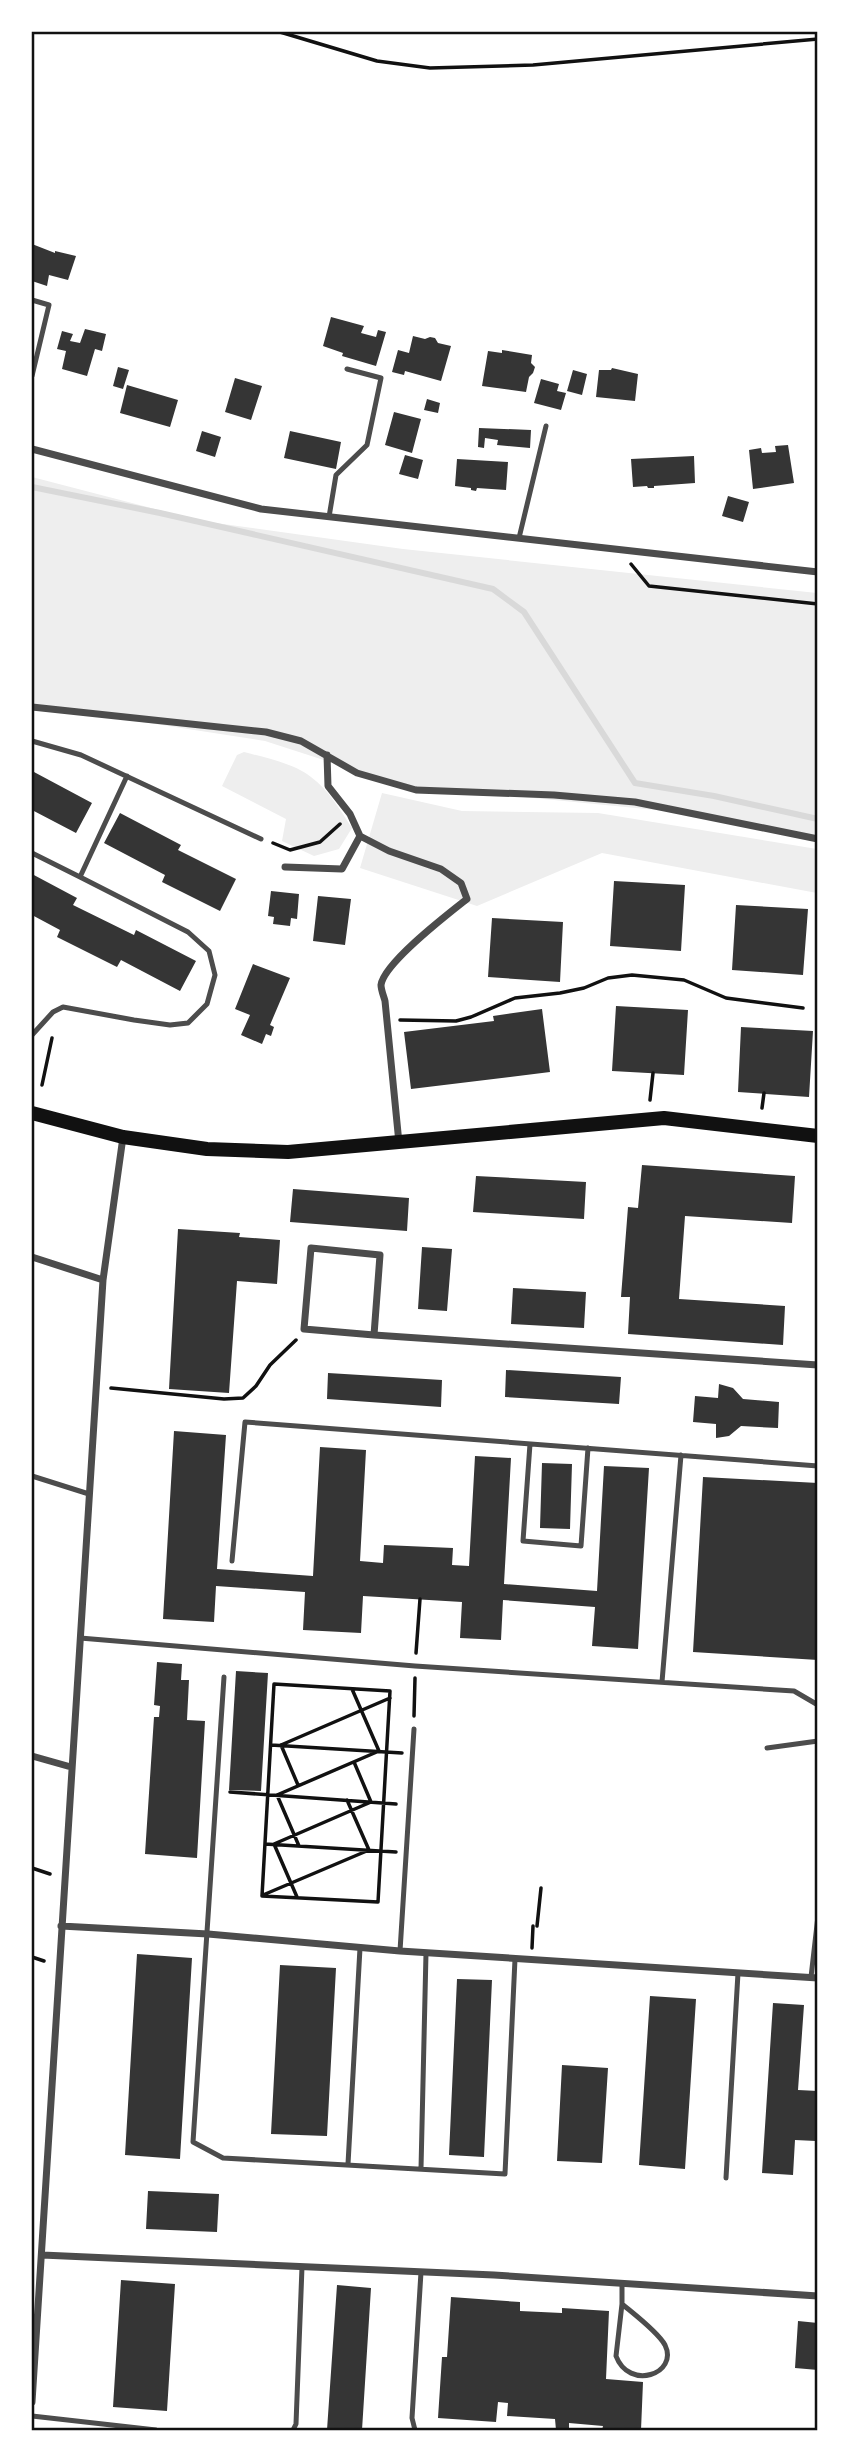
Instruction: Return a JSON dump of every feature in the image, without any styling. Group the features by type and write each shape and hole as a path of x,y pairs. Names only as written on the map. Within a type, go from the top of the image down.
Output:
{"main road":[{"path":"32,1113 123,1137 206,1149 288,1152 530,1128 664,1118 817,1136"}],"street":[{"path":"32,449 261,509 817,572"},
{"path":"32,707 86,715 266,732 301,741 357,773 416,790 460,794 554,795 635,802 817,839"},
{"path":"327,755 328,786 350,814 360,836 389,851 441,869 461,883 467,899 391,966 382,985 399,1143"},
{"path":"285,867 342,869 360,836"},
{"path":"32,2402 103,1280 123,1137"},
{"path":"374,1335 380,1255 312,1248 304,1329 374,1335 817,1365"},
{"path":"32,1257 103,1280"},
{"path":"32,1756 71,1767"},
{"path":"61,1926 208,1934 515,1959 814,1977"},
{"path":"42,2255 421,2272 817,2296"}],"lane":[{"path":"32,300 50,305 32,376"},
{"path":"329,517 337,475 367,445 381,379 347,369"},
{"path":"519,538 546,426"},
{"path":"32,741 80,755 261,839"},
{"path":"80,877 127,776"},
{"path":"32,853 188,932 209,951 215,975 208,1004 188,1023 170,1025 63,1007 52,1013 32,1035"},
{"path":"232,1561 245,1422 817,1466"},
{"path":"530,1444 523,1541 580,1546 588,1448"},
{"path":"662,1682 681,1455"},
{"path":"32,1476 89,1494"},
{"path":"80,1638 415,1666 794,1691 817,1705"},
{"path":"224,1677 193,2141 223,2158 505,2174 515,1959"},
{"path":"400,1951 414,1728"},
{"path":"767,1748 817,1741"},
{"path":"814,1977 817,1916"},
{"path":"348,2164 360,1948"},
{"path":"421,2169 426,1952"},
{"path":"726,2178 738,1973"},
{"path":"293,2431 296,2424 302,2267"},
{"path":"415,2431 412,2418 421,2272"},
{"path":"622,2284 617,2356 619,2363 631,2374 639,2376 656,2373 667,2357 665,2345 622,2304"},
{"path":"32,2416 156,2431"}],"path":[{"path":"280,32 377,61 430,68 533,65 817,39"},
{"path":"620,549 649,586 817,604"},
{"path":"261,839 290,850 320,842 350,814"},
{"path":"388,1029 401,1019 456,1021 515,998 572,990 608,978 632,975 684,980 726,998 803,1008"},
{"path":"43,1085 52,1038"},
{"path":"650,1100 653,1073"},
{"path":"762,1108 764,1093"},
{"path":"108,1388 224,1399 243,1398 304,1329"},
{"path":"274,1684 390,1691 378,1902 262,1896 274,1684"},
{"path":"352,1689 379,1751"},
{"path":"281,1745 390,1698"},
{"path":"271,1745 412,1754"},
{"path":"281,1745 299,1786"},
{"path":"277,1795 379,1751"},
{"path":"354,1762 372,1802"},
{"path":"237,1793 409,1805"},
{"path":"277,1795 299,1846"},
{"path":"347,1800 369,1850"},
{"path":"274,1844 372,1802"},
{"path":"265,1844 406,1853"},
{"path":"274,1844 298,1898"},
{"path":"262,1896 369,1850"},
{"path":"32,1868 50,1874"},
{"path":"531,1953 541,1888"},
{"path":"32,1957 44,1961"}],"shaded area":[{"path":"32,477 201,521 403,549 817,593 817,838 697,814 401,785 265,741 32,705"},
{"path":"244,752 296,768 323,788 352,828 339,849 314,856 282,841 286,819 222,786 237,755"},
{"path":"382,793 462,811 598,813 817,849 817,893 602,853 477,906 360,868"}],"building":[{"path":"32,244 55,253 76,256 68,280 49,275 47,286 32,281"},
{"path":"331,317 364,326 361,333 376,337 378,330 386,332 376,366 342,356 343,353 323,346"},
{"path":"85,329 106,334 102,351 95,349 87,376 62,369 66,351 57,349 62,331 73,334 70,341 80,343"},
{"path":"413,336 435,338 438,343 451,346 441,381 405,371 404,375 392,372 398,350 409,353"},
{"path":"502,350 532,355 531,363 535,367 529,377 526,392 482,386 488,351 502,353"},
{"path":"118,367 129,370 123,389 113,386"},
{"path":"612,368 638,374 635,401 596,397 599,370"},
{"path":"573,370 587,374 582,395 567,391"},
{"path":"235,378 262,386 251,420 225,412"},
{"path":"541,379 559,384 557,391 566,393 561,410 534,403"},
{"path":"127,385 178,400 170,427 120,413"},
{"path":"427,399 440,403 438,413 424,410"},
{"path":"394,412 421,419 412,453 385,445"},
{"path":"479,428 531,430 530,448 497,445 498,440 485,438 484,448 478,447"},
{"path":"202,431 221,437 215,457 196,451"},
{"path":"290,431 341,442 336,469 284,458"},
{"path":"788,445 794,483 753,489 749,450 761,448 762,453 776,452 775,446"},
{"path":"405,455 423,460 418,479 399,474"},
{"path":"694,456 695,483 654,488 633,487 631,459"},
{"path":"457,459 508,462 506,490 477,488 476,491 455,486"},
{"path":"728,496 749,502 743,522 722,516"},
{"path":"34,772 92,803 76,833 32,810"},
{"path":"120,813 181,845 178,850 236,879 220,911 162,882 165,875 104,843"},
{"path":"32,874 77,898 73,905 134,935 136,930 196,961 180,991 121,960 117,967 57,937 60,930 32,915"},
{"path":"614,881 685,885 681,951 610,946"},
{"path":"271,891 299,894 297,919 291,918 290,926 273,924 274,917 268,916"},
{"path":"318,896 351,899 345,945 313,941"},
{"path":"736,905 808,909 803,975 732,970"},
{"path":"492,918 563,922 560,982 488,977"},
{"path":"253,964 290,978 270,1025 274,1027 271,1036 266,1034 262,1044 241,1035 250,1015 235,1009"},
{"path":"616,1006 688,1010 684,1075 612,1071"},
{"path":"542,1009 550,1072 411,1089 404,1032 494,1021 493,1016"},
{"path":"741,1027 813,1031 809,1097 738,1092"},
{"path":"642,1165 795,1176 792,1223 685,1216 679,1299 785,1306 783,1345 628,1334 630,1297 621,1297 628,1207 638,1208"},
{"path":"476,1176 586,1182 584,1219 473,1212"},
{"path":"293,1189 409,1198 407,1231 290,1222"},
{"path":"178,1229 240,1233 239,1237 280,1240 277,1284 237,1281 229,1393 169,1389"},
{"path":"422,1247 452,1249 447,1311 418,1309"},
{"path":"513,1288 586,1292 584,1328 511,1324"},
{"path":"506,1370 621,1377 619,1404 505,1397"},
{"path":"328,1373 442,1380 441,1407 327,1399"},
{"path":"719,1384 733,1388 743,1399 779,1402 778,1428 741,1426 729,1436 716,1438 716,1424 693,1422 695,1396 718,1398"},
{"path":"174,1431 226,1435 217,1569 313,1576 320,1447 366,1450 360,1561 383,1563 384,1545 453,1548 452,1565 469,1566 475,1456 511,1458 504,1584 597,1591 604,1466 649,1468 638,1649 592,1646 595,1607 503,1600 501,1640 460,1638 462,1602 363,1596 361,1633 303,1630 305,1592 216,1586 214,1622 163,1619"},
{"path":"542,1463 572,1464 570,1529 540,1528"},
{"path":"703,1477 818,1483 818,1660 693,1652"},
{"path":"157,1662 182,1664 181,1680 189,1680 187,1720 205,1721 197,1858 145,1854 154,1717 159,1717 160,1706 154,1705"},
{"path":"236,1671 268,1673 261,1791 229,1790"},
{"path":"137,1954 192,1958 180,2159 125,2155"},
{"path":"280,1965 336,1968 327,2136 271,2134"},
{"path":"457,1979 492,1980 484,2157 449,2155"},
{"path":"650,1996 696,1999 685,2169 639,2165"},
{"path":"773,2003 804,2005 798,2090 818,2091 816,2141 795,2140 793,2175 762,2173"},
{"path":"562,2065 608,2068 602,2163 557,2161"},
{"path":"148,2191 219,2194 217,2232 146,2229"},
{"path":"121,2280 175,2284 167,2411 113,2407"},
{"path":"337,2285 371,2288 362,2430 327,2430"},
{"path":"451,2297 520,2302 520,2311 562,2313 562,2308 609,2311 606,2379 643,2382 641,2430 602,2430 603,2426 569,2423 569,2430 556,2430 555,2419 507,2416 508,2403 498,2402 496,2422 438,2418 442,2357 447,2357"},
{"path":"798,2321 818,2323 818,2370 795,2368"}],"waterway":[{"path":"32,487 160,513 493,589 524,612 635,783 714,796 818,819"}]}
